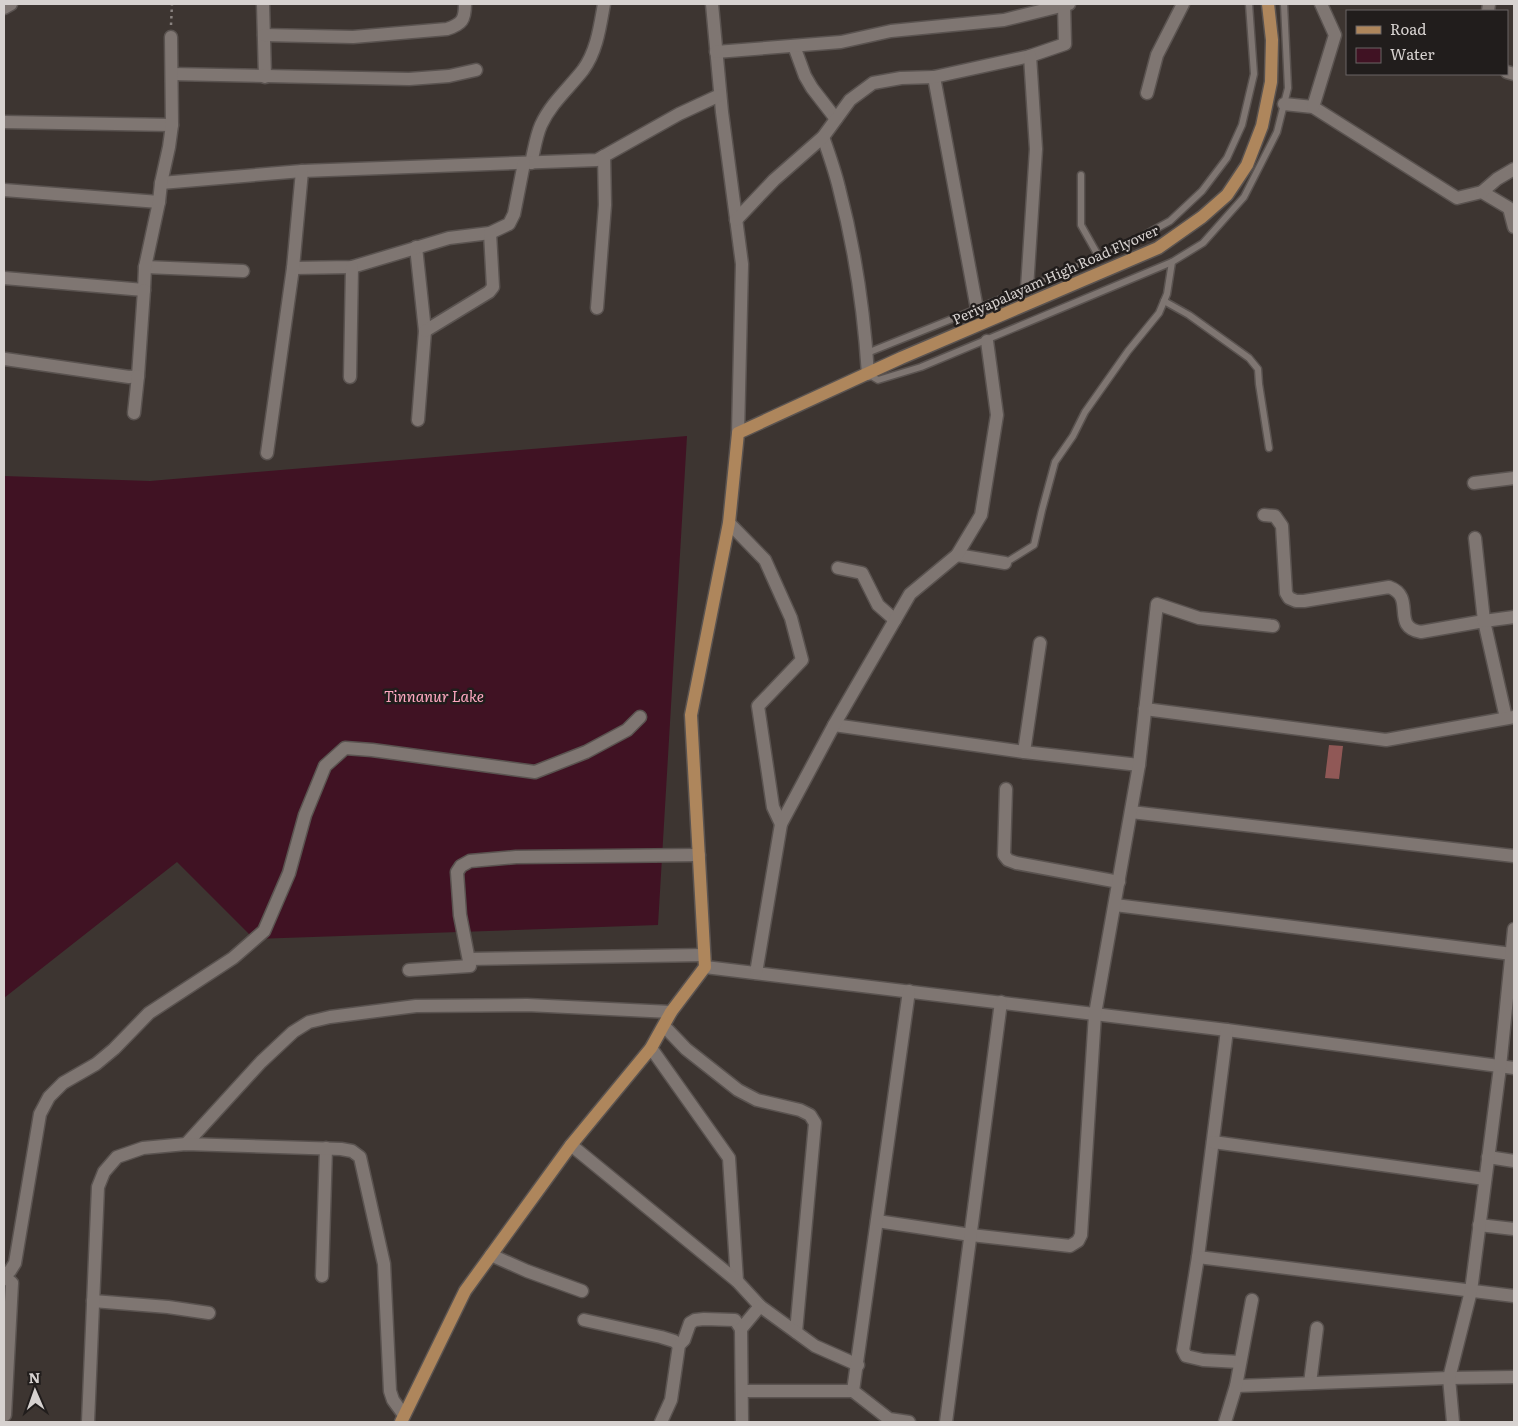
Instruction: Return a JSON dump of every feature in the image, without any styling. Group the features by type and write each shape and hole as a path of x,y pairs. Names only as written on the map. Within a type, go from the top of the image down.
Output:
{"main road":[{"name":"Periyapalayam High Road Flyover","path":"738,433 901,358 1158,248 1202,217 1227,195 1247,165 1262,126 1271,82 1272,40 1268,4"},
{"path":"402,1419 465,1291 571,1145 651,1048 671,1012 704,961 691,715 728,523 738,433"}],"street":[{"path":"4,8 11,4"},
{"path":"263,4 265,77"},
{"path":"264,36 352,37 447,29 457,26 461,21 465,15 465,4"},
{"path":"294,268 352,267 449,238 490,234 509,224 514,214 540,126 552,106 584,68 593,51 599,34 604,4"},
{"path":"712,4 720,95 742,264 738,433"},
{"path":"716,52 841,42 891,31 1004,20 1067,4 1065,44 1030,56 934,77 901,78 873,83 850,100 824,136 774,180 736,220"},
{"path":"1147,92 1157,56 1183,4"},
{"path":"1313,107 1341,36 1321,4"},
{"path":"134,413 145,267 159,202 172,125 171,37"},
{"path":"794,46 808,82 836,119"},
{"path":"1027,288 1036,149 1030,56"},
{"path":"172,74 408,79 449,76 476,70"},
{"path":"934,77 977,309"},
{"path":"161,183 302,171 597,160 679,114 720,95"},
{"path":"1284,104 1313,107 1457,198 1482,192 1497,179 1514,169"},
{"path":"4,122 172,125"},
{"path":"824,136 839,186 852,242 865,327 868,374"},
{"path":"597,308 605,205 604,156"},
{"path":"268,453 294,268 302,171"},
{"path":"4,190 159,202"},
{"path":"1482,192 1509,208 1514,227"},
{"path":"425,331 489,292 493,287 490,234"},
{"path":"416,247 425,331 418,420"},
{"path":"145,267 243,271"},
{"path":"350,377 352,267"},
{"path":"4,278 144,290"},
{"path":"756,973 781,824 834,725 910,594 957,555 981,515 997,415 987,341"},
{"path":"5,359 129,377 138,376"},
{"path":"1474,483 1514,478"},
{"path":"1264,515 1275,516 1282,526 1286,592 1289,598 1296,601 1389,586 1401,594 1406,624 1414,631 1421,632 1514,617"},
{"path":"728,523 765,560 791,618 802,660 758,706 773,807 781,824"},
{"path":"1145,709 1386,740 1510,718 1484,621 1475,538"},
{"path":"957,555 1005,563"},
{"path":"838,568 862,573 878,605 895,620"},
{"path":"877,1221 971,1235 1070,1246 1078,1241 1081,1235 1095,1014 1132,812 1157,604 1199,618 1273,626"},
{"path":"1024,752 1040,643"},
{"path":"5,1415 12,1283 4,1275 10,1271 15,1263 40,1114 49,1097 63,1083 96,1064 114,1049 149,1013 233,958 264,931 289,873 305,815 325,766 345,748 535,772 594,748 627,730 640,717"},
{"path":"834,725 1024,752 1139,765"},
{"path":"1006,790 1004,855 1008,860 1119,882"},
{"path":"1132,812 1514,856"},
{"path":"409,970 470,966 460,915 457,872 461,866 470,861 516,857 698,855"},
{"path":"1115,905 1512,954"},
{"path":"1453,1422 1449,1378 1471,1291 1512,971 1514,929"},
{"path":"469,959 704,961 756,973 1227,1030 1514,1068"},
{"path":"853,1391 909,991"},
{"path":"946,1422 1001,1002"},
{"path":"186,1144 261,1062 292,1032 309,1022 330,1017 416,1006 527,1005 671,1012"},
{"path":"664,1026 686,1049 738,1090 758,1100 800,1110 810,1115 815,1123 796,1332"},
{"path":"1227,1030 1198,1257 1183,1350 1186,1356 1203,1360 1240,1362"},
{"path":"651,1048 729,1158 737,1281"},
{"path":"1213,1142 1485,1179"},
{"path":"88,1422 98,1187 104,1172 117,1157 143,1148 186,1144 341,1149 352,1151 360,1158 386,1277 390,1391 402,1419"},
{"path":"571,1145 737,1281 760,1306 815,1346 858,1365"},
{"path":"322,1276 326,1148"},
{"path":"1488,1157 1514,1161"},
{"path":"1479,1225 1514,1229"},
{"path":"491,1254 582,1291"},
{"path":"1198,1257 1514,1296"},
{"path":"1226,1422 1236,1386 1252,1300"},
{"path":"93,1301 168,1307 209,1313"},
{"path":"741,1329 760,1306"},
{"path":"661,1422 671,1400 679,1345 684,1340 690,1323 695,1320 704,1319 734,1320 741,1329 742,1422"},
{"path":"584,1320 661,1337 674,1341 679,1345"},
{"path":"1310,1383 1317,1328"},
{"path":"1236,1386 1514,1377"},
{"path":"742,1391 853,1391 889,1418 909,1422"}],"lane":[{"path":"866,354 1121,248 1170,221 1202,191 1227,158 1242,125 1254,74 1249,4"},
{"path":"868,374 878,380 921,367 1172,262 1203,243 1244,197 1276,132 1288,88 1284,4"},
{"path":"1081,175 1081,225 1099,257"},
{"path":"1005,563 1034,545 1055,462 1073,436 1086,412 1128,351 1159,313 1167,294 1172,262"},
{"path":"1164,301 1189,315 1242,352 1258,369 1269,448"}],"path":[{"path":"171,37 172,4"}],"water":[{"name":"Tinnanur Lake","path":"687,436 658,925 254,939 177,862 4,998 4,476 150,481"}],"building":[{"path":"1329,745 1343,746 1339,779 1325,778"}]}
